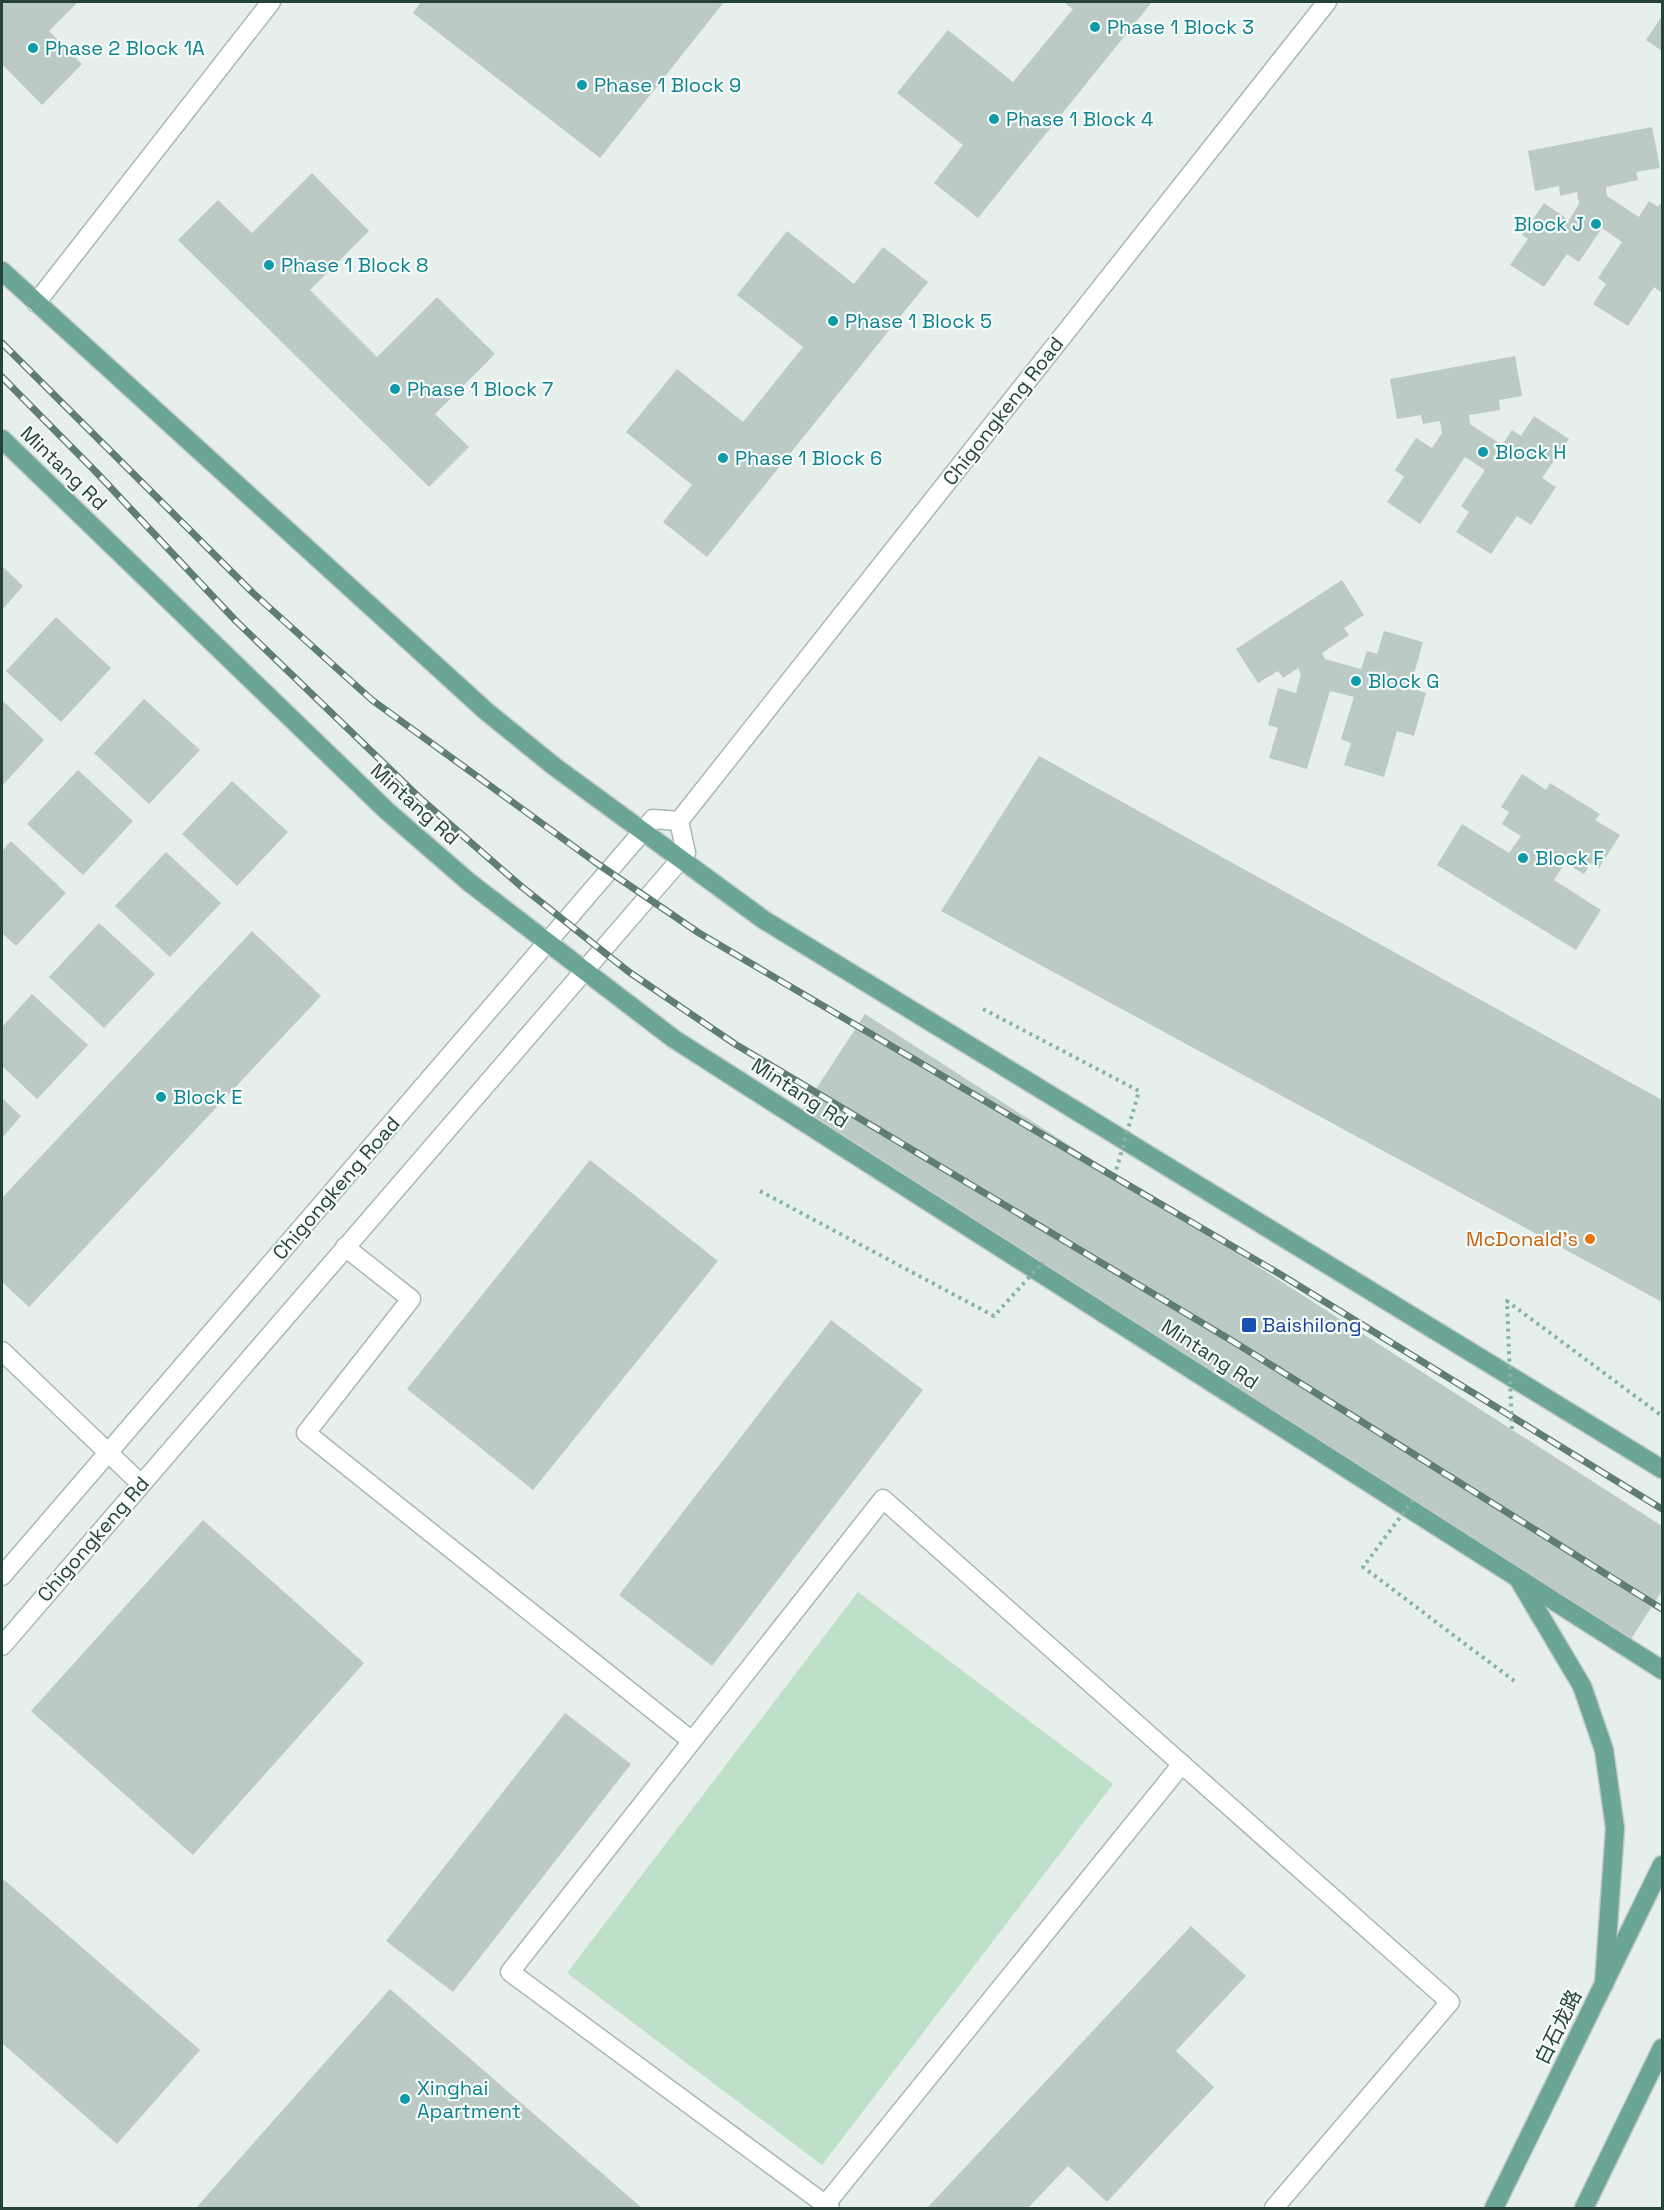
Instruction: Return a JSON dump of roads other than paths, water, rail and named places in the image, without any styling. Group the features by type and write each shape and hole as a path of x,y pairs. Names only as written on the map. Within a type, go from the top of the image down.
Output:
{"main road":[{"path":"2,271 487,712 555,767 764,920 1658,1463"},
{"name":"Mintang Rd","path":"2,439 387,810 470,883 674,1039 1662,1670"},
{"path":"1516,1576 1582,1686 1605,1750 1615,1828 1604,1984"},
{"name":"白石龙路","path":"1494,2208 1662,1865"},
{"path":"1584,2208 1662,2048"}],"street":[{"path":"36,303 271,2"},
{"name":"Chigongkeng Road","path":"2,1576 642,831 653,819 679,821 1327,2"},
{"path":"2,1351 141,1484 681,859 686,852 679,821"},
{"path":"345,1247 411,1299 306,1433 692,1742"},
{"name":"Chigongkeng Rd","path":"2,1646 141,1484"},
{"path":"1182,1764 827,2207 510,1972 883,1499 1182,1764 1450,2002 1274,2208"}],"railway":[{"path":"2,343 253,593 372,700 595,862 699,933 1278,1273 1662,1509"},
{"path":"2,377 96,472 236,621 422,800 522,887 629,972 735,1044 1234,1342 1662,1609"}],"place":[{"name":"Phase 1 Block 3","path":"1095,27"},
{"name":"Phase 2 Block 1A","path":"33,48"},
{"name":"Phase 1 Block 9","path":"582,85"},
{"name":"Phase 1 Block 4","path":"994,119"},
{"name":"Block J","path":"1596,224"},
{"name":"Phase 1 Block 8","path":"269,265"},
{"name":"Phase 1 Block 5","path":"833,321"},
{"name":"Phase 1 Block 7","path":"395,389"},
{"name":"Block H","path":"1483,452"},
{"name":"Phase 1 Block 6","path":"723,458"},
{"name":"Block G","path":"1356,681"},
{"name":"Block F","path":"1523,858"},
{"name":"Block E","path":"161,1097"},
{"name":"McDonald's","path":"1590,1239"},
{"name":"Baishilong","path":"1249,1325"},
{"name":"Xinghai Apartment","path":"405,2099"}]}
